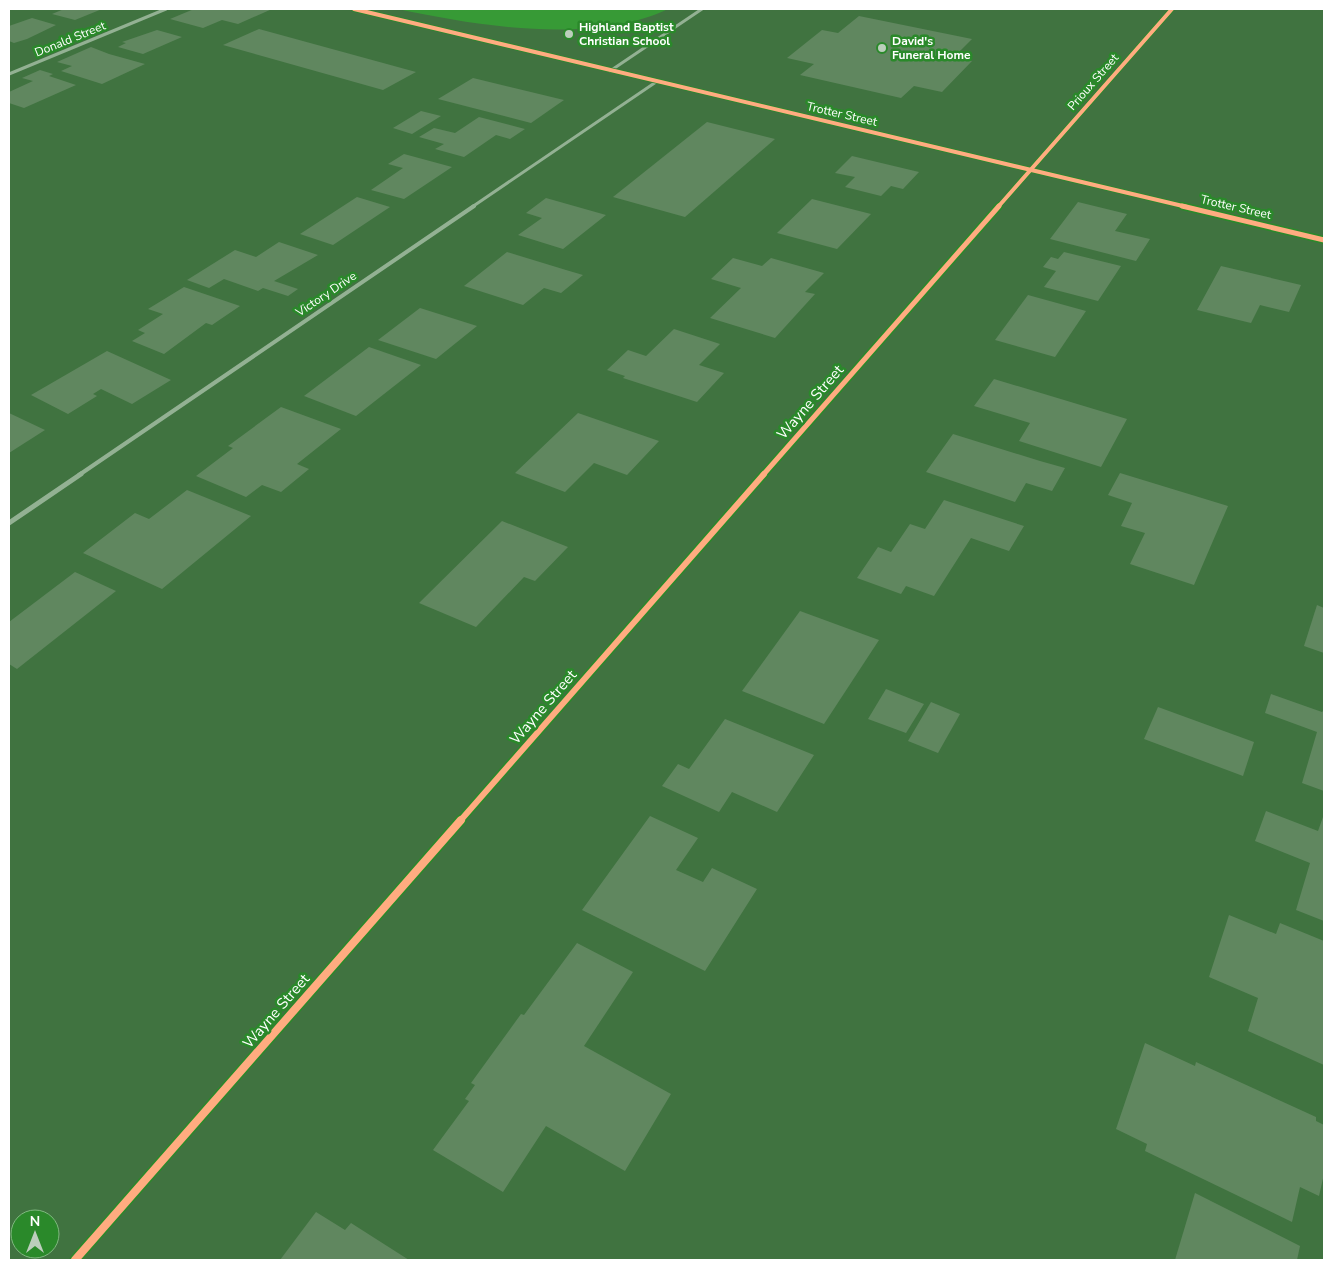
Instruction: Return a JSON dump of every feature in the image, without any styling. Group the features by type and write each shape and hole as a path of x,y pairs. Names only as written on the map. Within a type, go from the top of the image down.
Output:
{"street":[{"name":"Donald Street","path":"9,74 166,9"},
{"name":"Trotter Street","path":"354,9 1324,240"},
{"path":"610,71 702,9"},
{"name":"Prioux Street","path":"1031,170 1172,9"},
{"name":"Victory Drive","path":"9,524 656,82"},
{"name":"Wayne Street","path":"75,1260 1031,170"}],"green space":[{"path":"398,9 668,9 638,20 605,27 534,29 463,21"}],"building":[{"path":"64,9 102,9 75,20 52,14"},
{"path":"194,9 272,9 238,24 222,20 203,28 170,19"},
{"name":"David's Funeral Home","path":"859,16 972,39 954,57 972,61 942,92 914,86 901,98 800,75 814,64 787,58 822,30 838,33"},
{"path":"32,18 56,25 27,39 14,43 9,41 9,26"},
{"path":"259,29 416,72 383,90 223,45"},
{"path":"157,30 182,37 143,54 118,47 126,43 122,42"},
{"path":"91,47 145,64 102,84 61,71 72,66 57,62"},
{"path":"40,70 53,74 49,76 76,85 24,108 9,103 9,92 33,81 22,78"},
{"path":"473,78 564,100 531,123 438,99"},
{"path":"421,111 441,116 412,134 393,128"},
{"path":"479,117 525,129 510,139 496,135 464,157 435,149 444,144 419,137 434,128 455,133"},
{"path":"707,122 775,139 685,217 613,197"},
{"path":"404,154 452,167 404,199 371,190 403,168 388,164"},
{"path":"852,156 919,172 903,189 891,186 881,196 845,187 855,177 835,173"},
{"path":"357,197 390,207 333,245 300,234"},
{"path":"546,198 606,215 563,249 518,235 542,218 526,213"},
{"path":"812,199 871,214 837,249 777,233"},
{"path":"1078,202 1127,214 1115,231 1150,239 1136,261 1050,239"},
{"path":"279,242 318,255 274,281 298,289 288,296 263,288 258,291 224,279 209,288 187,280 235,250 256,257"},
{"path":"507,252 583,275 561,293 544,288 523,305 464,286"},
{"path":"1064,252 1121,266 1098,301 1044,287 1056,271 1043,267 1051,257 1058,259"},
{"path":"733,258 762,266 771,258 824,273 805,292 815,294 775,338 710,318 741,288 711,279"},
{"path":"1221,266 1301,285 1289,312 1260,305 1251,323 1197,310"},
{"path":"184,287 240,306 212,325 206,323 164,354 132,341 145,333 138,330 163,314 148,309"},
{"path":"1028,295 1086,311 1055,357 995,340"},
{"path":"420,308 477,326 436,359 378,340"},
{"path":"674,329 720,344 699,365 724,373 697,402 623,378 625,376 607,370 628,350 646,356"},
{"path":"369,347 421,365 356,416 304,396"},
{"path":"107,351 171,380 132,404 101,389 93,394 97,396 68,414 31,395"},
{"path":"994,379 1127,419 1101,467 1019,441 1030,423 974,406"},
{"path":"281,407 341,429 297,464 309,469 281,492 262,485 246,497 196,476 233,448 228,446"},
{"path":"9,413 45,430 9,453"},
{"path":"578,413 659,441 627,475 594,463 565,492 515,473"},
{"path":"953,434 1065,468 1052,491 1026,483 1015,502 926,472"},
{"path":"1120,473 1228,506 1194,585 1130,564 1145,533 1121,526 1132,503 1108,495"},
{"path":"187,490 251,516 162,589 83,553 135,513 149,519"},
{"path":"944,500 1024,526 1009,551 971,538 934,596 906,586 901,594 857,578 878,547 891,552 910,524 925,529"},
{"path":"502,521 568,547 535,581 524,577 476,627 419,603"},
{"path":"75,572 116,591 17,669 9,664 9,622"},
{"path":"1317,605 1324,608 1324,653 1304,646"},
{"path":"800,611 879,640 824,724 742,691"},
{"path":"886,689 924,704 906,733 868,719"},
{"path":"1271,694 1322,712 1324,710 1324,791 1302,783 1317,732 1265,713"},
{"path":"931,702 960,714 938,753 908,741"},
{"path":"1158,707 1254,742 1243,776 1144,739"},
{"path":"725,719 814,755 777,812 732,792 719,812 662,786 678,764 689,769"},
{"path":"1266,811 1318,831 1324,817 1324,921 1296,910 1310,863 1255,841"},
{"path":"650,816 698,838 676,870 703,882 712,868 757,889 705,971 582,910"},
{"path":"1229,915 1276,934 1280,923 1324,941 1324,1065 1248,1031 1258,998 1209,977"},
{"path":"577,943 633,972 584,1046 671,1094 625,1171 546,1126 503,1192 433,1150 469,1101 465,1099 475,1085 471,1083 521,1014 524,1015"},
{"path":"1145,1043 1195,1066 1196,1062 1316,1117 1316,1121 1324,1125 1324,1174 1319,1196 1300,1187 1292,1222 1145,1151 1147,1144 1116,1129"},
{"path":"1195,1193 1300,1246 1297,1260 1175,1260"},
{"path":"316,1212 345,1230 351,1223 409,1260 280,1260"}],"cycle path":[{"path":"354,9 1324,240"},
{"path":"75,1260 1172,9"}],"place":[{"name":"Highland Baptist Christian School","path":"569,34"},
{"name":"David's Funeral Home","path":"882,48"}]}
